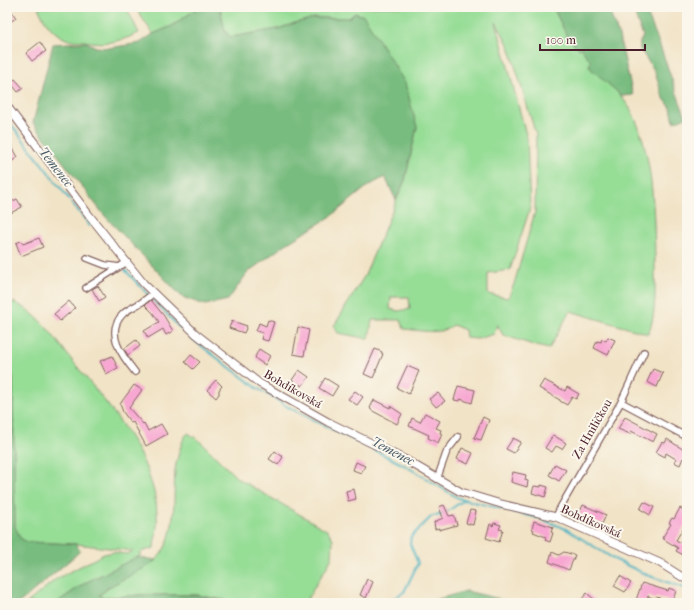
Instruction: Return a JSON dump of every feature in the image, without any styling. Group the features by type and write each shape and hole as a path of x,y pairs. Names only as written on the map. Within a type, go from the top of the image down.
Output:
{"street":[{"name":"Bohdíkovská","path":"7,106 143,282 151,295 196,334 259,383 322,418 404,459 460,492 501,504 556,517 660,563 687,580"},
{"path":"87,258 105,265 119,267"},
{"path":"86,288 127,262"},
{"path":"135,372 122,355 116,340 116,324 123,314 151,295"},
{"name":"Za Hniličkou","path":"556,517 563,501 620,402 644,352"},
{"path":"620,402 687,437"},
{"path":"437,479 447,451 458,437"}],"green space":[{"path":"38,7 65,7 67,9 67,7 126,7 139,33 125,39 105,43 68,40 61,37 53,30 46,22"},
{"path":"135,7 199,7 172,26 153,34"},
{"path":"199,7 220,7 225,32 231,37 278,29 315,18 349,18 355,13 364,16 405,83 417,127 405,180 396,200 385,177 368,186 330,217 286,244 248,272 228,300 205,305 182,297 104,215 33,123 53,44 86,42 96,47 109,48 140,43 153,34 172,26"},
{"path":"220,7 553,7 568,38 581,48 591,62 589,66 590,68 613,88 628,105 645,147 649,166 653,205 655,262 654,309 651,327 648,334 570,311 549,349 503,335 497,324 494,334 478,339 466,338 465,330 453,325 436,331 404,329 401,320 372,320 369,339 338,333 334,326 365,275 405,180 417,127 364,16 355,13 349,18 315,18 278,29 231,37 225,32","holes":["496,22 509,46 536,135 535,212 514,284 508,298 488,294 488,273 510,270 530,208 527,138","391,297 409,297 410,309 398,311 390,309"]},
{"path":"553,7 610,7 608,8 619,36 633,95 622,96 590,68 589,66 591,62 581,48 579,49 568,38"},
{"path":"624,7 644,7 656,34 686,117 674,122 671,108 663,97 654,70 640,49 640,42 643,36 634,13"},
{"path":"13,302 29,311 43,324 116,416 137,449 145,466 156,500 157,530 154,548 141,552 140,556 85,583 56,603 27,603 56,579 104,554 114,552 125,554 133,551 76,544 27,542 20,538 15,527 13,380 7,340 7,305"},
{"path":"7,340 13,378 15,527 20,538 27,542 76,544 80,551 19,603 7,603"},
{"path":"188,433 200,441 237,478 328,531 333,539 332,558 305,603 239,603 197,595 139,595 103,598 99,595 107,588 154,562 162,553 171,531 173,519 176,462 183,441"},
{"path":"137,557 156,560 150,565 107,588 99,595 100,596 103,598 139,595 197,595 239,603 56,603 85,583"},
{"path":"466,591 500,599 497,603 424,603"}],"building":[{"path":"7,7 9,7 16,18 7,24"},
{"path":"40,42 46,51 32,61 26,53"},
{"path":"15,79 23,88 18,92 10,82"},
{"path":"7,138 18,157 11,162 7,155"},
{"path":"17,199 22,207 7,215 7,204"},
{"path":"39,238 43,247 21,256 16,243 21,241 23,244"},
{"path":"98,286 105,297 99,301 92,289"},
{"path":"151,300 164,316 173,331 166,335 163,329 148,338 144,331 159,322 145,305"},
{"path":"69,301 75,308 60,321 54,314"},
{"path":"268,320 274,322 268,341 261,339 263,333 256,331 259,323 266,326"},
{"path":"232,321 247,326 244,333 229,328"},
{"path":"298,327 309,330 304,356 293,354"},
{"path":"608,337 615,340 608,355 594,348 597,341 601,342 602,339 606,341"},
{"path":"136,340 140,346 128,355 124,349"},
{"path":"259,349 270,356 265,365 255,357"},
{"path":"375,349 383,354 373,378 364,374"},
{"path":"191,355 200,362 193,369 185,362"},
{"path":"112,356 118,368 106,374 100,361"},
{"path":"407,366 419,371 409,394 397,388"},
{"path":"653,369 663,373 657,387 647,382"},
{"path":"299,370 309,377 302,386 292,380"},
{"path":"325,378 338,386 332,396 319,388"},
{"path":"216,380 222,386 216,398 207,390"},
{"path":"544,380 565,391 567,387 579,394 576,399 572,397 567,405 539,388"},
{"path":"134,385 142,390 129,408 143,424 144,423 148,431 161,424 167,434 146,446 133,422 131,423 123,412 120,404"},
{"path":"458,386 475,390 472,403 460,399 460,401 454,400"},
{"path":"355,391 363,397 357,405 348,399"},
{"path":"438,393 445,401 436,407 429,399"},
{"path":"374,400 390,408 390,406 402,414 397,424 371,410 370,408"},
{"path":"425,413 440,421 436,428 441,430 440,433 442,434 438,443 428,438 429,435 409,426 412,418 420,422"},
{"path":"483,417 489,420 481,440 474,438"},
{"path":"625,417 657,434 653,442 631,431 630,434 618,429"},
{"path":"553,435 566,443 562,449 556,446 552,452 545,448"},
{"path":"513,438 521,442 514,453 506,449"},
{"path":"667,439 687,452 687,460 683,458 680,465 674,462 676,459 666,453 665,457 656,452 662,442 665,443"},
{"path":"462,448 473,453 468,464 457,459"},
{"path":"275,451 283,457 278,465 269,459"},
{"path":"356,462 365,466 361,473 353,470"},
{"path":"555,464 566,470 559,481 549,475"},
{"path":"513,472 526,475 525,480 528,481 527,487 511,482"},
{"path":"541,485 548,487 545,497 532,493 534,486 541,487"},
{"path":"354,489 356,499 348,501 346,491"},
{"path":"644,502 654,507 650,515 640,509"},
{"path":"444,505 449,516 454,515 457,525 439,530 439,528 435,529 434,522 443,518 439,507"},
{"path":"583,505 606,515 602,524 579,514"},
{"path":"680,508 687,512 687,522 676,540 687,546 687,557 676,551 678,548 662,538 671,524 669,523 672,518 674,519"},
{"path":"470,510 476,511 473,525 466,523"},
{"path":"534,521 553,527 550,542 545,540 546,537 533,532 534,530 532,529"},
{"path":"494,523 501,525 499,529 503,530 499,542 486,538 490,524 493,526"},
{"path":"552,552 559,555 564,552 575,555 569,570 549,562"},
{"path":"620,576 631,583 625,592 614,586"},
{"path":"367,579 373,582 366,598 360,595"},
{"path":"642,583 668,591 669,588 676,591 672,602 656,597 655,599 648,596 646,602 636,600"},
{"path":"587,593 599,603 585,603 581,600"}],"waterway":[{"name":"Temenec","path":"7,119 90,226"},
{"name":"Temenec","path":"125,270 177,325 200,345 257,388 288,407 404,465 458,498 539,518 566,529 614,559 647,575 687,589"},
{"path":"386,603 404,592 418,563 410,544 411,537 432,516 442,515 464,500"}]}
